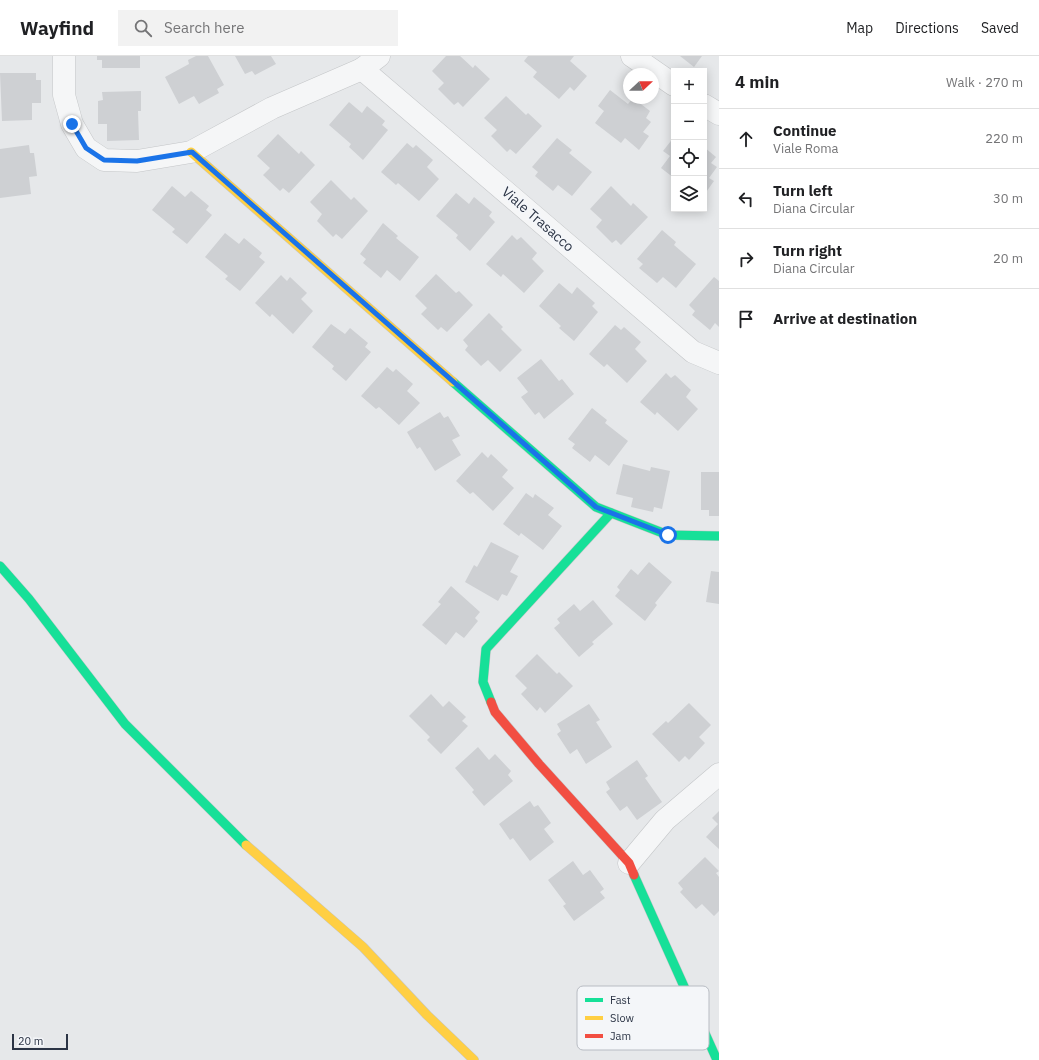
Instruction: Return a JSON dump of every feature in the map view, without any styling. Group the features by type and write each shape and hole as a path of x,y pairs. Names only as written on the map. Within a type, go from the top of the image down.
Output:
{"street":[{"path":"64,56 64,95 72,124 86,148 104,160 137,161 192,152 272,108 371,62"},
{"path":"632,56 671,82"},
{"name":"Viale Trasacco","path":"371,62 693,352 719,363"},
{"path":"707,107 719,114"},
{"path":"192,152 596,507 668,535 719,536"},
{"path":"611,512 486,650 484,682 495,712 539,764 629,863 684,986"},
{"path":"0,566 29,599 125,724 245,844 363,947 427,1015 474,1060"},
{"path":"629,863 665,820 719,774"},
{"path":"709,1042 717,1060"}],"building":[{"path":"97,56 140,56 140,68 102,68 102,60 97,60"},
{"path":"196,56 208,56 224,85 217,89 219,93 199,104 194,96 179,104 165,77 189,64 188,60"},
{"path":"235,56 271,56 276,64 255,75 252,71 245,74"},
{"path":"446,56 460,56 473,68 475,65 490,79 463,107 458,102 454,105 438,89 444,83 432,71"},
{"path":"528,56 574,56 570,61 587,76 574,91 570,87 559,99 533,77 537,72 524,61"},
{"path":"680,56 702,56 694,67"},
{"path":"0,73 36,73 36,80 41,80 41,103 32,103 32,120 2,121"},
{"path":"610,90 623,100 623,104 641,104 650,111 646,118 651,122 643,132 649,136 639,150 625,138 621,143 595,123 604,111 598,106"},
{"path":"141,91 141,111 138,111 139,140 107,141 107,124 98,124 98,101 103,100 102,92"},
{"path":"506,96 526,115 528,113 542,126 516,154 510,149 507,152 491,136 497,130 484,118"},
{"path":"349,102 362,113 367,106 385,121 382,125 388,130 363,160 349,147 351,144 329,125"},
{"path":"278,134 299,154 301,151 315,165 289,193 283,188 280,191 263,175 270,168 257,156"},
{"path":"557,138 572,150 569,153 592,172 572,196 558,185 553,191 535,176 538,172 532,167"},
{"path":"671,141 671,176 661,168 670,156 663,151"},
{"path":"407,143 413,148 416,145 433,160 427,167 439,179 419,201 398,183 396,185 381,172"},
{"path":"29,145 30,153 34,153 37,176 29,177 31,194 0,198 0,149"},
{"path":"707,150 716,157 711,163 717,167 709,178 714,181 707,191"},
{"path":"331,180 351,200 354,197 368,211 342,239 336,234 333,237 317,221 322,214 310,202"},
{"path":"172,186 185,197 191,191 209,206 206,210 212,215 187,244 172,232 175,229 152,210"},
{"path":"611,186 631,206 633,203 648,217 621,245 616,240 612,243 596,227 602,220 590,209"},
{"path":"456,193 469,204 474,197 492,212 489,216 495,222 470,251 456,238 458,235 436,216"},
{"path":"383,223 398,236 396,238 419,257 400,281 387,270 381,278 363,263 366,259 360,254"},
{"path":"662,230 676,242 674,245 696,264 676,288 663,277 657,283 639,268 643,264 637,259"},
{"path":"225,233 239,244 244,238 262,253 259,257 265,262 240,291 225,279 228,276 205,257"},
{"path":"512,235 517,240 521,237 537,253 532,259 544,271 524,293 503,274 501,277 486,264"},
{"path":"436,274 456,293 459,291 473,305 447,332 441,327 438,330 421,314 427,308 415,296"},
{"path":"281,275 287,281 290,277 307,293 301,299 313,311 293,334 272,314 270,317 255,303"},
{"path":"714,277 719,281 719,327 715,323 710,330 692,315 695,311 689,305"},
{"path":"559,283 572,294 577,287 595,303 592,306 598,312 574,341 559,328 561,326 539,306"},
{"path":"489,313 503,327 501,329 522,350 500,372 488,360 481,366 465,350 468,346 463,340"},
{"path":"331,324 345,334 350,328 368,343 365,347 371,352 346,381 332,369 334,366 312,347"},
{"path":"615,325 621,330 624,327 641,342 635,349 647,361 627,383 607,364 604,367 589,354"},
{"path":"541,359 559,381 562,379 574,394 544,419 539,412 535,415 521,397 528,392 517,378"},
{"path":"387,367 393,372 396,369 413,384 407,391 420,403 399,425 379,407 376,409 361,396"},
{"path":"666,373 671,378 675,375 691,390 686,397 698,409 678,431 657,412 655,415 640,402"},
{"path":"592,408 607,420 605,423 628,441 609,466 595,455 590,462 572,448 575,444 568,439"},
{"path":"440,412 444,418 448,416 460,436 452,440 461,455 435,471 420,447 417,449 407,432"},
{"path":"482,452 488,458 491,454 508,470 502,477 514,488 493,511 473,492 470,494 456,481"},
{"path":"623,464 650,471 651,467 670,471 662,509 654,507 653,512 631,507 633,498 616,494"},
{"path":"701,472 719,472 719,516 709,516 709,510 701,510"},
{"path":"526,493 533,498 535,494 554,508 548,515 562,526 543,550 521,533 519,536 503,524"},
{"path":"491,542 519,556 510,572 518,576 507,596 502,594 498,601 465,582 474,565 477,567"},
{"path":"649,562 672,582 655,603 657,605 645,621 615,596 620,590 617,587 631,569 638,575"},
{"path":"711,571 719,572 719,604 706,602"},
{"path":"451,586 480,612 475,618 478,621 464,638 456,632 446,645 422,625 441,604 438,602"},
{"path":"593,600 613,624 592,642 594,644 579,657 554,628 560,623 557,619 574,604 580,611"},
{"path":"537,654 557,674 559,672 573,686 545,713 540,707 537,711 521,694 527,688 515,676"},
{"path":"431,694 443,707 449,701 466,717 462,721 468,726 441,754 427,740 430,737 409,716"},
{"path":"689,703 711,725 699,737 705,743 689,760 685,756 679,762 652,734 666,721 668,723"},
{"path":"589,704 600,720 596,722 612,747 586,764 577,749 570,754 557,734 561,731 557,724"},
{"path":"478,747 489,760 495,754 511,771 508,775 513,781 484,806 472,792 474,790 455,768"},
{"path":"637,760 648,776 645,778 662,802 637,820 627,806 620,811 606,792 610,789 606,782"},
{"path":"530,801 534,807 538,805 551,823 544,829 554,842 530,861 513,838 510,840 499,824"},
{"path":"719,811 719,849 706,837 718,824 712,818"},
{"path":"705,857 719,871 716,873 719,877 719,911 714,916 702,904 696,909 680,892 683,889 678,883"},
{"path":"573,861 583,875 590,870 604,889 600,892 605,898 574,921 563,906 566,904 548,880"}],"traffic: fast":[{"path":"453,382 596,507 668,535 719,536"},
{"path":"491,702 483,682 486,649 611,513"},
{"path":"0,566 29,599 125,724 246,845"},
{"path":"634,875 684,986"},
{"path":"709,1042 717,1060"}],"traffic: slow":[{"path":"191,152 453,382"},
{"path":"246,845 363,947 427,1015 474,1060"}],"traffic: jam":[{"path":"491,702 495,712 539,764 629,863 634,875"}],"route":[{"path":"72,124 86,148 104,160 137,161 192,152 596,507 668,535"}]}
